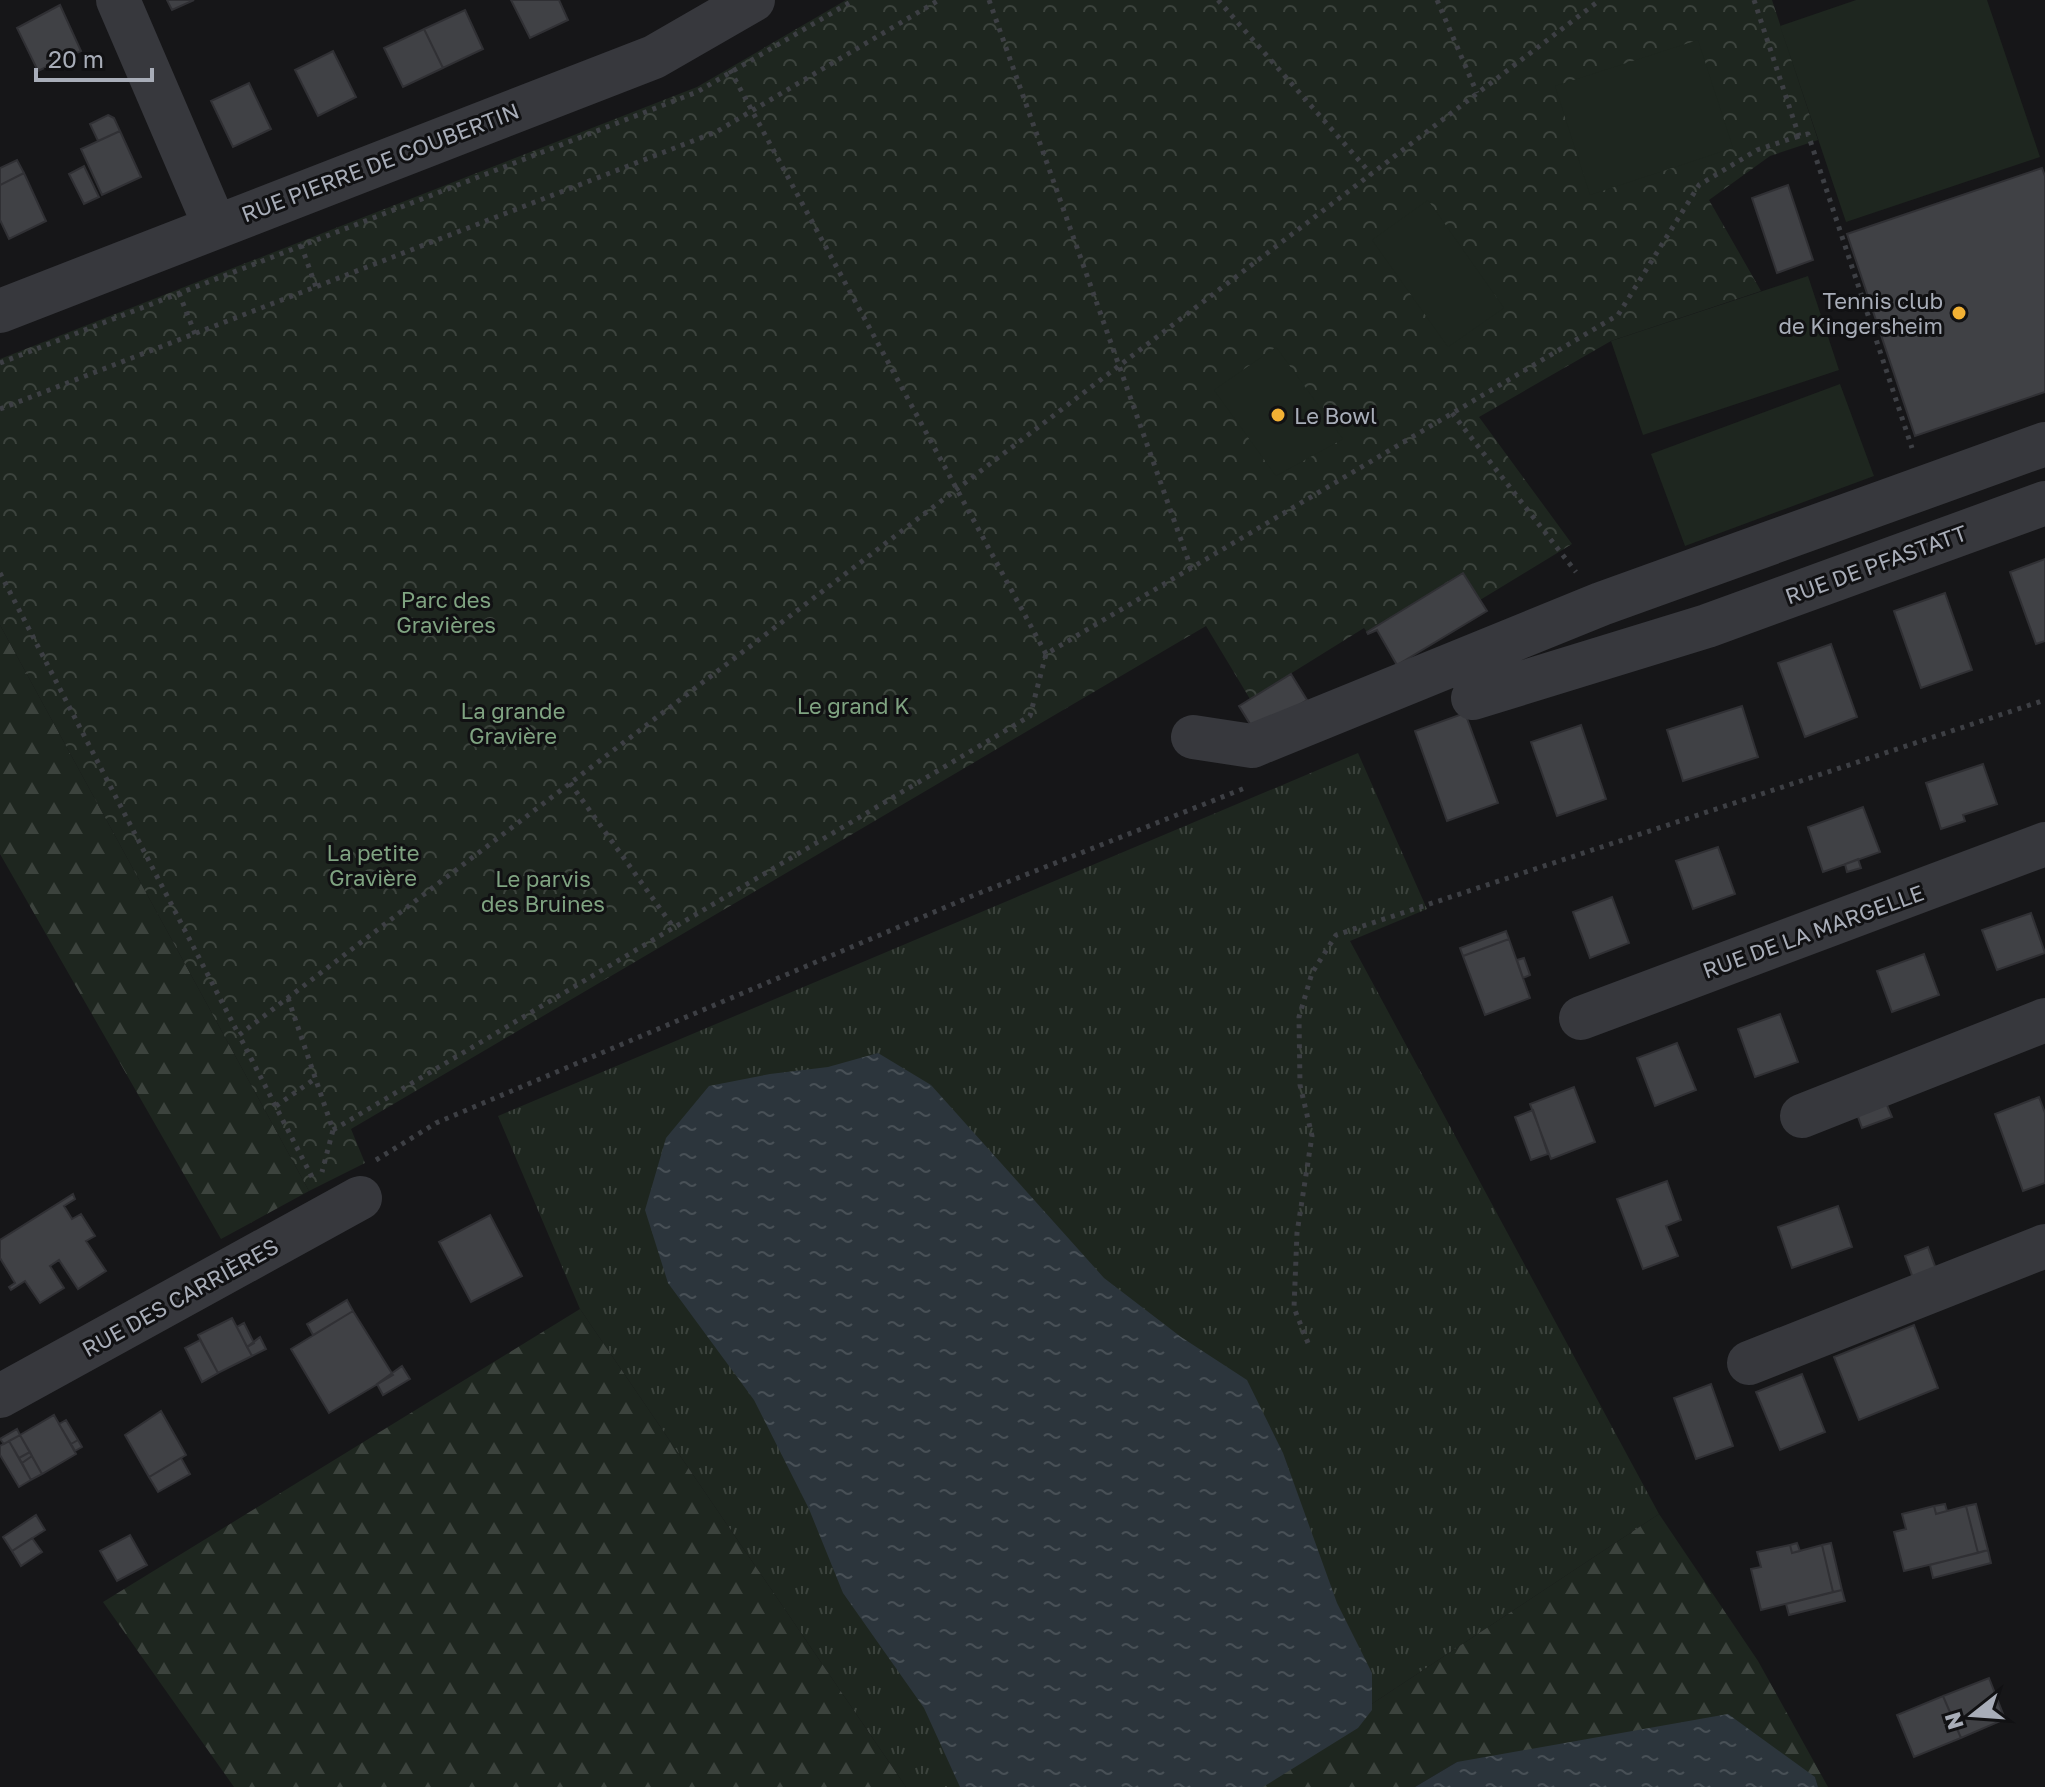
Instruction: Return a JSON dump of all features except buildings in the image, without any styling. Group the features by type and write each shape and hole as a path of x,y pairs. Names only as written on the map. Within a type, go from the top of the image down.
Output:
{"street":[{"path":"118,0 215,226"},
{"name":"RUE PIERRE DE COUBERTIN","path":"0,311 654,57 753,0"},
{"path":"1193,737 1252,746 1601,604 2045,444"},
{"name":"RUE DE PFASTATT","path":"1473,698 1707,626 2045,503"},
{"name":"RUE DE LA MARGELLE","path":"1581,1018 2045,844"},
{"path":"1802,1116 2045,1020"},
{"name":"RUE DES CARRIÈRES","path":"0,1396 360,1198"},
{"path":"1749,1363 2045,1246"}],"path":[{"path":"0,363 697,92 854,0"},
{"path":"0,409 716,132 939,0"},
{"path":"989,0 1191,568"},
{"path":"1218,0 1371,174"},
{"path":"1437,0 1477,93"},
{"path":"239,1035 1600,0"},
{"path":"1754,0 1799,136"},
{"path":"333,1130 1030,716 1046,654 708,27"},
{"path":"1046,654 1618,315 1699,185 1757,150 1808,134 1925,487"},
{"path":"283,200 316,287"},
{"path":"160,247 195,334"},
{"path":"1452,413 1601,604"},
{"path":"0,573 318,1187 333,1130 288,998"},
{"path":"1308,1343 1294,1308 1297,1233 1312,1136 1300,1085 1299,1017 1312,973 1336,935 2045,700"},
{"path":"570,783 674,928"},
{"path":"360,1198 377,1158 436,1123 972,896 1252,785"},
{"path":"276,1106 316,1078"}],"green space":[{"name":"Parc des Gravières","path":"846,0 1772,0 1818,140 1770,156 1709,200 1761,291 1611,341 1479,417 1572,544 1480,600 1463,574 1367,632 1364,628 1250,699 1206,626 351,1129 365,1163 309,1191 0,625 0,359 697,87"},
{"path":"1856,0 1987,0 2040,157 1846,222 1780,26"},
{"path":"1698,40 1733,148 1590,195 1555,86"},
{"path":"1428,200 1504,308 1448,347 1372,240"},
{"path":"1808,276 1839,370 1643,435 1611,341"},
{"name":"Le Bowl","path":"1276,347 1343,439 1276,476 1214,390"},
{"path":"1840,384 1874,476 1685,546 1651,454"},
{"path":"0,625 309,1191 221,1239 0,854"},
{"path":"1358,753 1427,909 1350,941 1659,1514 1246,1787 906,1787 580,1309 498,1116"},
{"path":"580,1309 906,1787 234,1787 103,1602"},
{"path":"1659,1514 1758,1661 1828,1787 1818,1787 1815,1777 1457,1762 1415,1787 1246,1787"}],"water":[{"path":"878,1053 931,1085 1104,1278 1181,1337 1247,1380 1283,1453 1337,1603 1372,1673 1372,1710 1358,1728 1263,1787 960,1787 924,1708 843,1593 809,1509 754,1400 668,1283 645,1210 666,1138 709,1086 828,1067"},
{"path":"1728,1714 1815,1777 1818,1787 1415,1787 1457,1762"}],"place":[{"name":"Tennis club de Kingersheim","path":"1959,313"},
{"name":"Le Bowl","path":"1278,415"}],"park label":[{"name":"Le grand K","path":"853,705"},
{"name":"La grande Gravière","path":"513,722"},
{"name":"La petite Gravière","path":"373,864"},
{"name":"Le parvis des Bruines","path":"543,890"}]}
